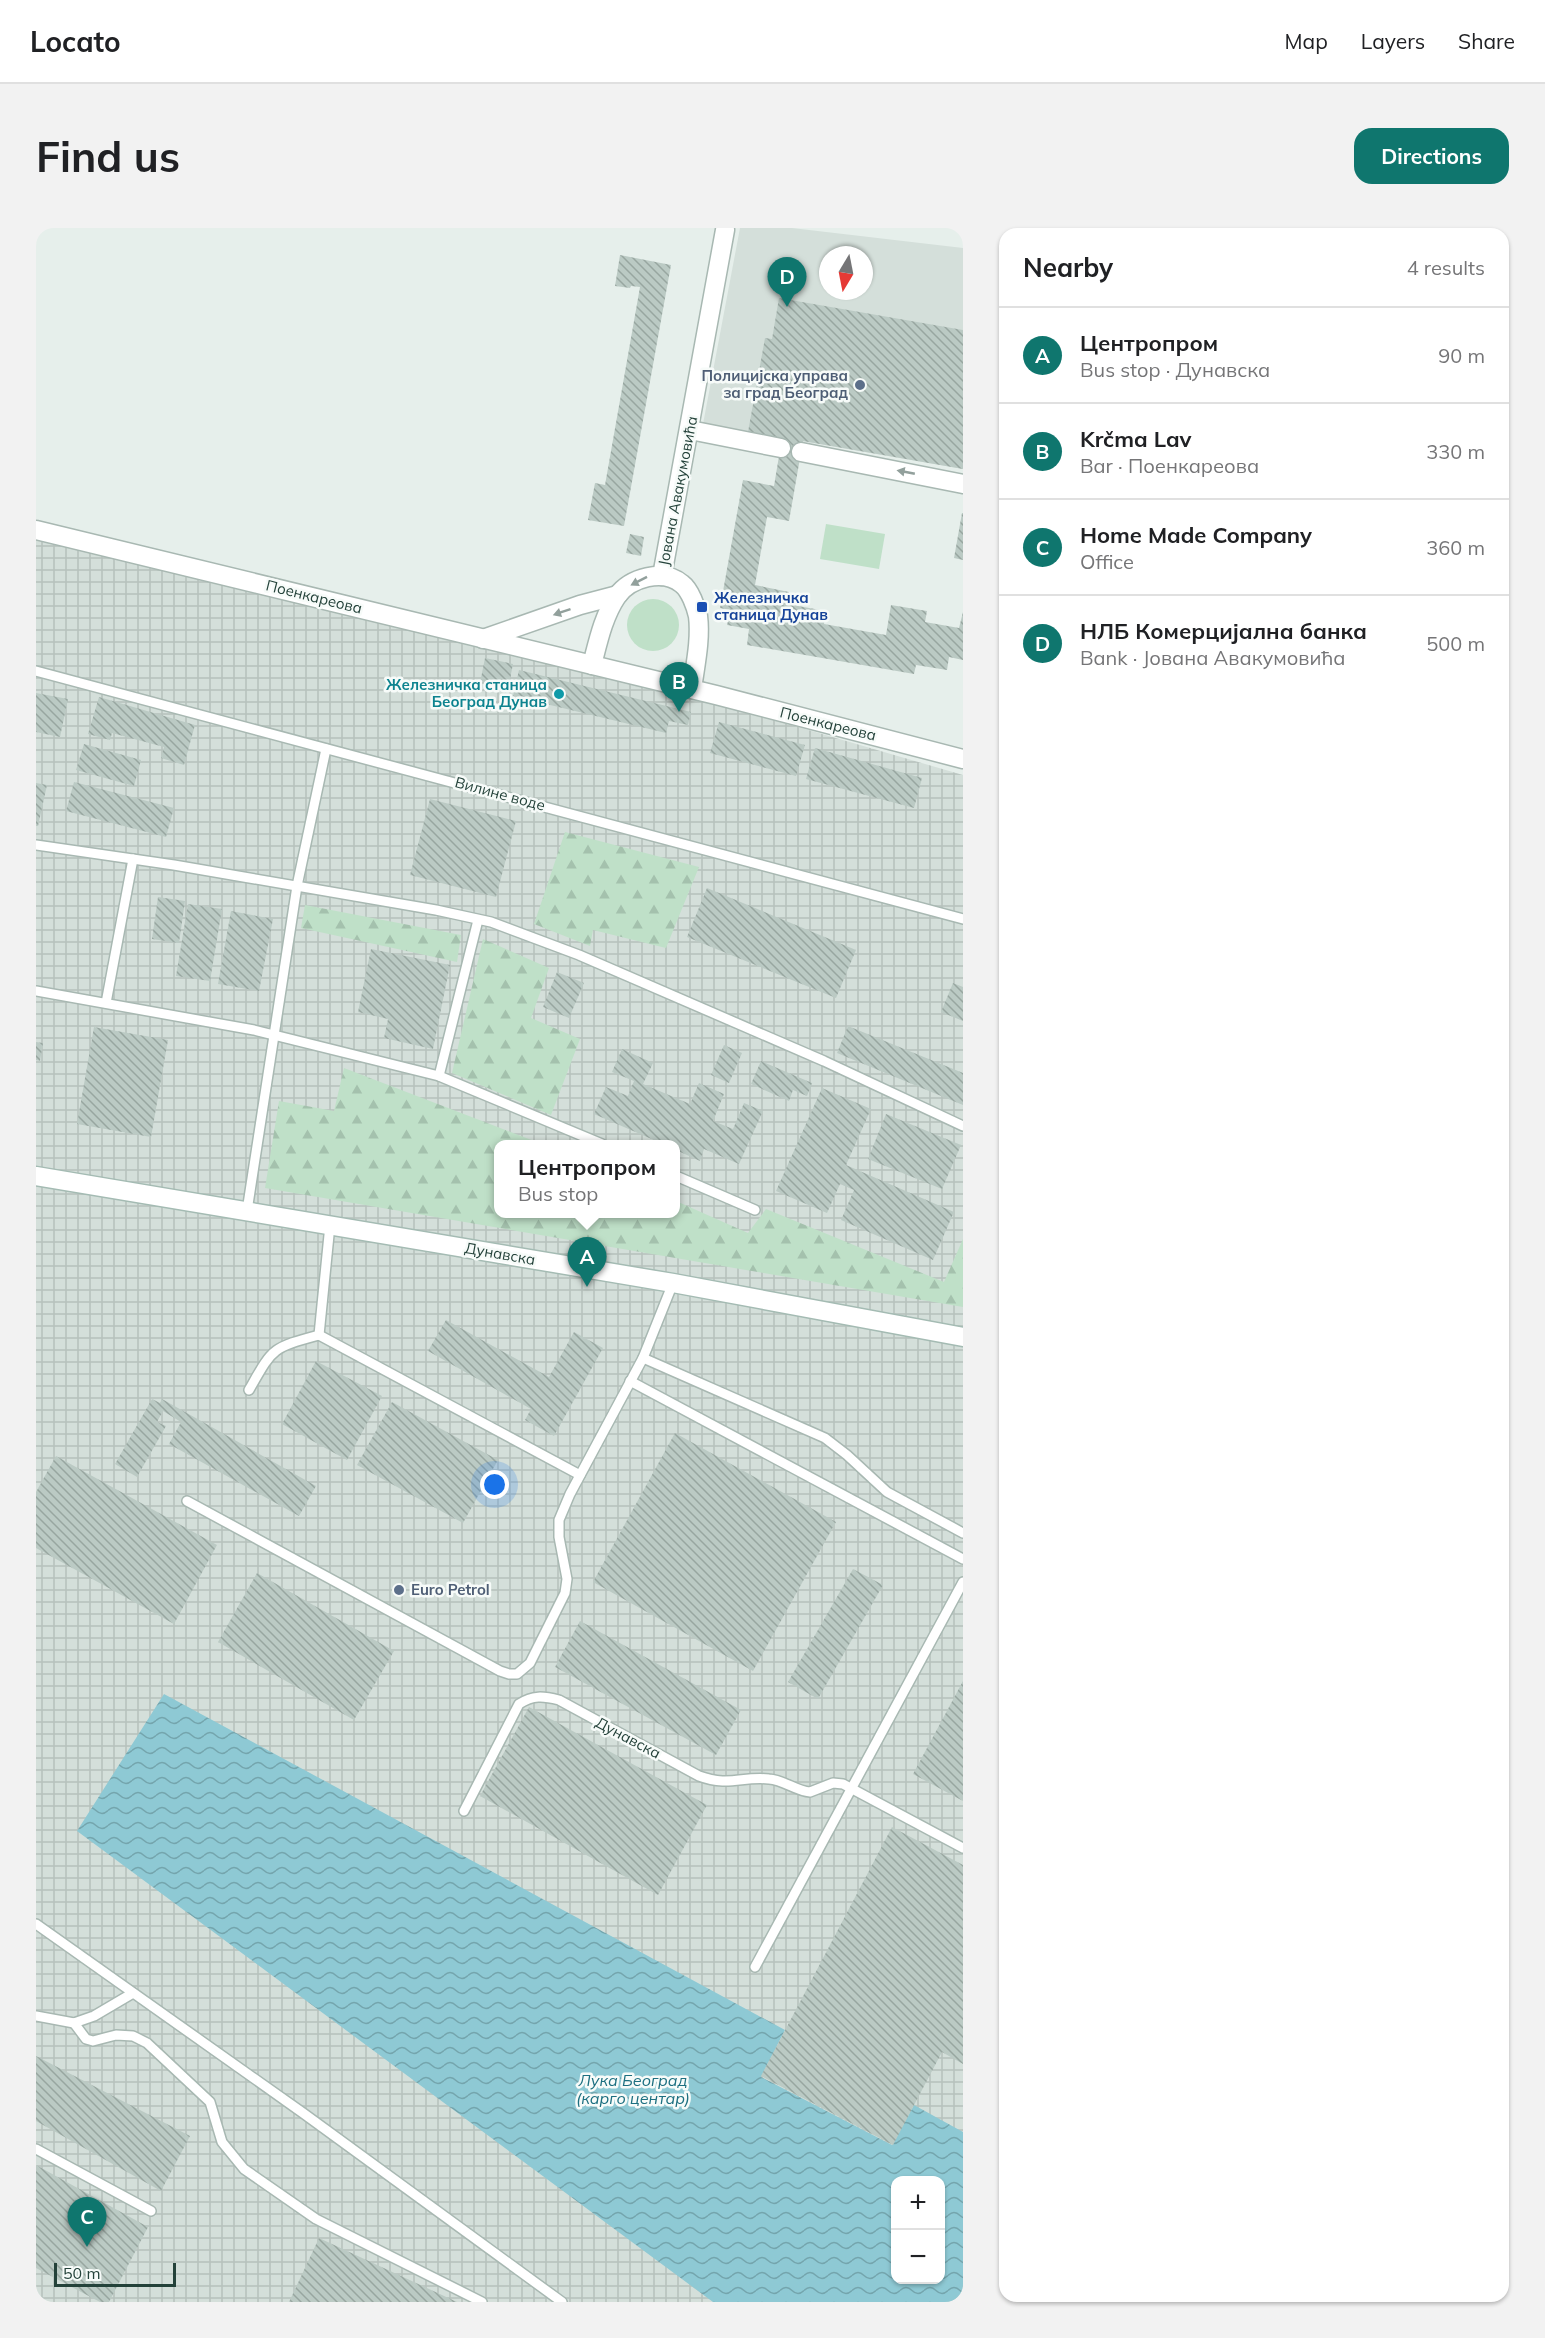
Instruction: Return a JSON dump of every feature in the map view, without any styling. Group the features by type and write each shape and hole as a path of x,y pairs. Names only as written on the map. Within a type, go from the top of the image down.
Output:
{"street":[{"name":"Јована Авакумовића","path":"662,576 725,230"},
{"path":"690,430 780,448"},
{"path":"801,452 963,484"},
{"name":"Поенкареова","path":"36,530 692,689 963,759"},
{"path":"483,639 618,595 636,581 649,576 662,576 683,584 695,606 698,618 697,651 692,689"},
{"path":"592,665 604,623 618,595"},
{"name":"Дунавска","path":"36,1176 673,1283 963,1337"}],"lane":[{"name":"Вилине воде","path":"36,670 963,919"},
{"path":"247,1211 297,886 326,748"},
{"path":"36,845 297,886 436,910 478,920 579,955 824,1062 963,1126"},
{"path":"106,1003 133,859"},
{"path":"439,1076 478,920"},
{"path":"36,991 274,1035 439,1076 592,1140"},
{"path":"680,1178 755,1209"},
{"path":"319,1335 330,1225"},
{"path":"187,1501 500,1671 517,1674 530,1663 565,1593 567,1579 559,1537 559,1520 580,1475 642,1358 673,1283"},
{"path":"249,1390 268,1357 275,1350 288,1343 319,1335 580,1475"},
{"path":"642,1358 825,1438 887,1492 963,1533"},
{"path":"630,1381 963,1559"},
{"path":"755,1967 963,1582"},
{"name":"Дунавска","path":"464,1811 519,1704 530,1698 542,1696 558,1700 712,1781 732,1783 771,1779 810,1792 833,1783 852,1788"},
{"path":"852,1788 963,1848"},
{"path":"36,1924 562,2302"},
{"path":"36,2016 74,2023 94,2016 133,1993"},
{"path":"74,2023 86,2038 93,2041 116,2035 133,2036 147,2043 210,2102 222,2142 244,2169 316,2219 482,2302"},
{"path":"36,2149 151,2211"}],"shaded area":[{"path":"740,228 792,228 963,248 963,469 703,424"},
{"path":"36,539 681,693 963,775 963,2302 36,2302"}],"green space":[{"path":"826,524 885,534 879,569 820,559"},
{"path":"648,599 658,599 672,606 679,625 672,644 658,651 648,651 638,647 631,640 627,630 627,620 631,610 638,603"},
{"path":"565,832 699,867 666,948 593,930 590,946 534,924"},
{"path":"305,905 461,935 457,962 301,928"},
{"path":"483,939 549,968 531,1018 580,1039 551,1115 452,1073"},
{"path":"344,1068 532,1140 494,1140 494,1218 680,1218 680,1203 748,1233 766,1209 944,1282 963,1239 963,1307 265,1188 279,1101 334,1111"}],"water":[{"name":"Лука Београд (карго центар)","path":"164,1694 785,2030 761,2077 892,2145 914,2105 963,2132 963,2302 713,2302 77,1831"}],"building":[{"path":"620,255 671,265 624,526 588,520 595,483 605,485 640,287 615,286"},
{"name":"Полицијска управа за град Београд","path":"779,298 963,330 963,469 803,441 789,521 767,517 755,585 789,592 787,604 826,611 824,624 886,635 891,605 927,611 925,622 959,628 963,612 963,660 949,657 947,670 916,665 914,674 747,645 749,629 727,625 730,610 720,608 743,480 774,486 782,438 748,432 765,338 772,339"},
{"path":"963,513 963,560 954,558"},
{"path":"630,534 644,537 641,556 626,553"},
{"path":"485,658 513,664 508,689 480,683"},
{"path":"519,670 691,712 688,725 669,721 666,733 513,696"},
{"path":"36,693 68,699 60,737 36,732"},
{"path":"99,697 195,725 184,765 161,758 164,747 112,733 110,740 88,734"},
{"path":"719,722 805,745 796,776 710,753"},
{"path":"84,744 141,760 134,786 76,770"},
{"path":"815,748 922,778 914,808 806,779"},
{"path":"74,782 174,808 166,837 66,811"},
{"path":"36,783 47,785 38,826 36,826"},
{"path":"430,799 516,821 496,897 410,875"},
{"path":"707,888 856,950 836,998 687,937"},
{"path":"158,897 185,901 179,943 152,939"},
{"path":"188,904 222,909 210,981 176,976"},
{"path":"231,911 273,919 259,991 218,984"},
{"path":"371,949 450,965 433,1049 384,1038 388,1019 358,1012"},
{"path":"557,972 584,983 569,1018 543,1007"},
{"path":"953,983 963,987 963,1021 941,1012"},
{"path":"848,1026 963,1073 963,1105 837,1053"},
{"path":"94,1027 168,1040 151,1137 77,1124"},
{"path":"36,1042 43,1043 40,1061 36,1060"},
{"path":"724,1045 742,1053 729,1083 711,1075"},
{"path":"622,1049 653,1063 643,1084 690,1104 699,1083 724,1094 713,1121 733,1129 744,1103 763,1111 739,1164 704,1149 700,1161 680,1152 680,1140 654,1140 594,1114 606,1087 628,1096 634,1081 612,1072"},
{"path":"761,1061 812,1083 807,1096 793,1090 789,1101 751,1084"},
{"path":"822,1088 871,1109 846,1165 954,1212 933,1260 841,1220 854,1190 840,1184 827,1213 776,1191"},
{"path":"886,1114 961,1145 942,1189 868,1159"},
{"path":"446,1320 549,1377 574,1332 603,1348 554,1436 525,1420 531,1409 428,1351"},
{"path":"316,1361 382,1396 347,1460 282,1424"},
{"path":"152,1399 160,1403 162,1399 316,1486 299,1516 169,1444 181,1422 163,1411 157,1422 166,1426 137,1477 115,1464"},
{"path":"392,1402 498,1460 463,1523 357,1465"},
{"path":"675,1433 836,1522 753,1671 593,1582"},
{"path":"56,1456 217,1545 174,1624 36,1548 36,1492"},
{"path":"853,1569 883,1585 818,1699 788,1682"},
{"path":"257,1573 394,1651 354,1720 218,1642"},
{"path":"580,1621 741,1710 716,1755 555,1667"},
{"path":"963,1681 963,1801 913,1774"},
{"path":"529,1707 707,1805 658,1895 480,1796"},
{"path":"892,1827 963,1865 963,2064 942,2052 893,2145 761,2076"},
{"path":"36,2056 190,2136 161,2191 36,2121"},
{"path":"36,2165 148,2227 109,2302 100,2302 36,2268"},
{"path":"319,2238 457,2302 289,2302"}],"place":[{"name":"НЛБ Комерцијална банка","path":"787,307"},
{"name":"Полицијска управа за град Београд","path":"860,385"},
{"name":"Железничка станица Дунав","path":"702,607"},
{"name":"Железничка станица Београд Дунав","path":"559,694"},
{"name":"Krčma Lav","path":"679,712"},
{"name":"Центропром","path":"587,1287"},
{"name":"Euro Petrol","path":"399,1590"},
{"name":"Home Made Company","path":"87,2247"}]}
